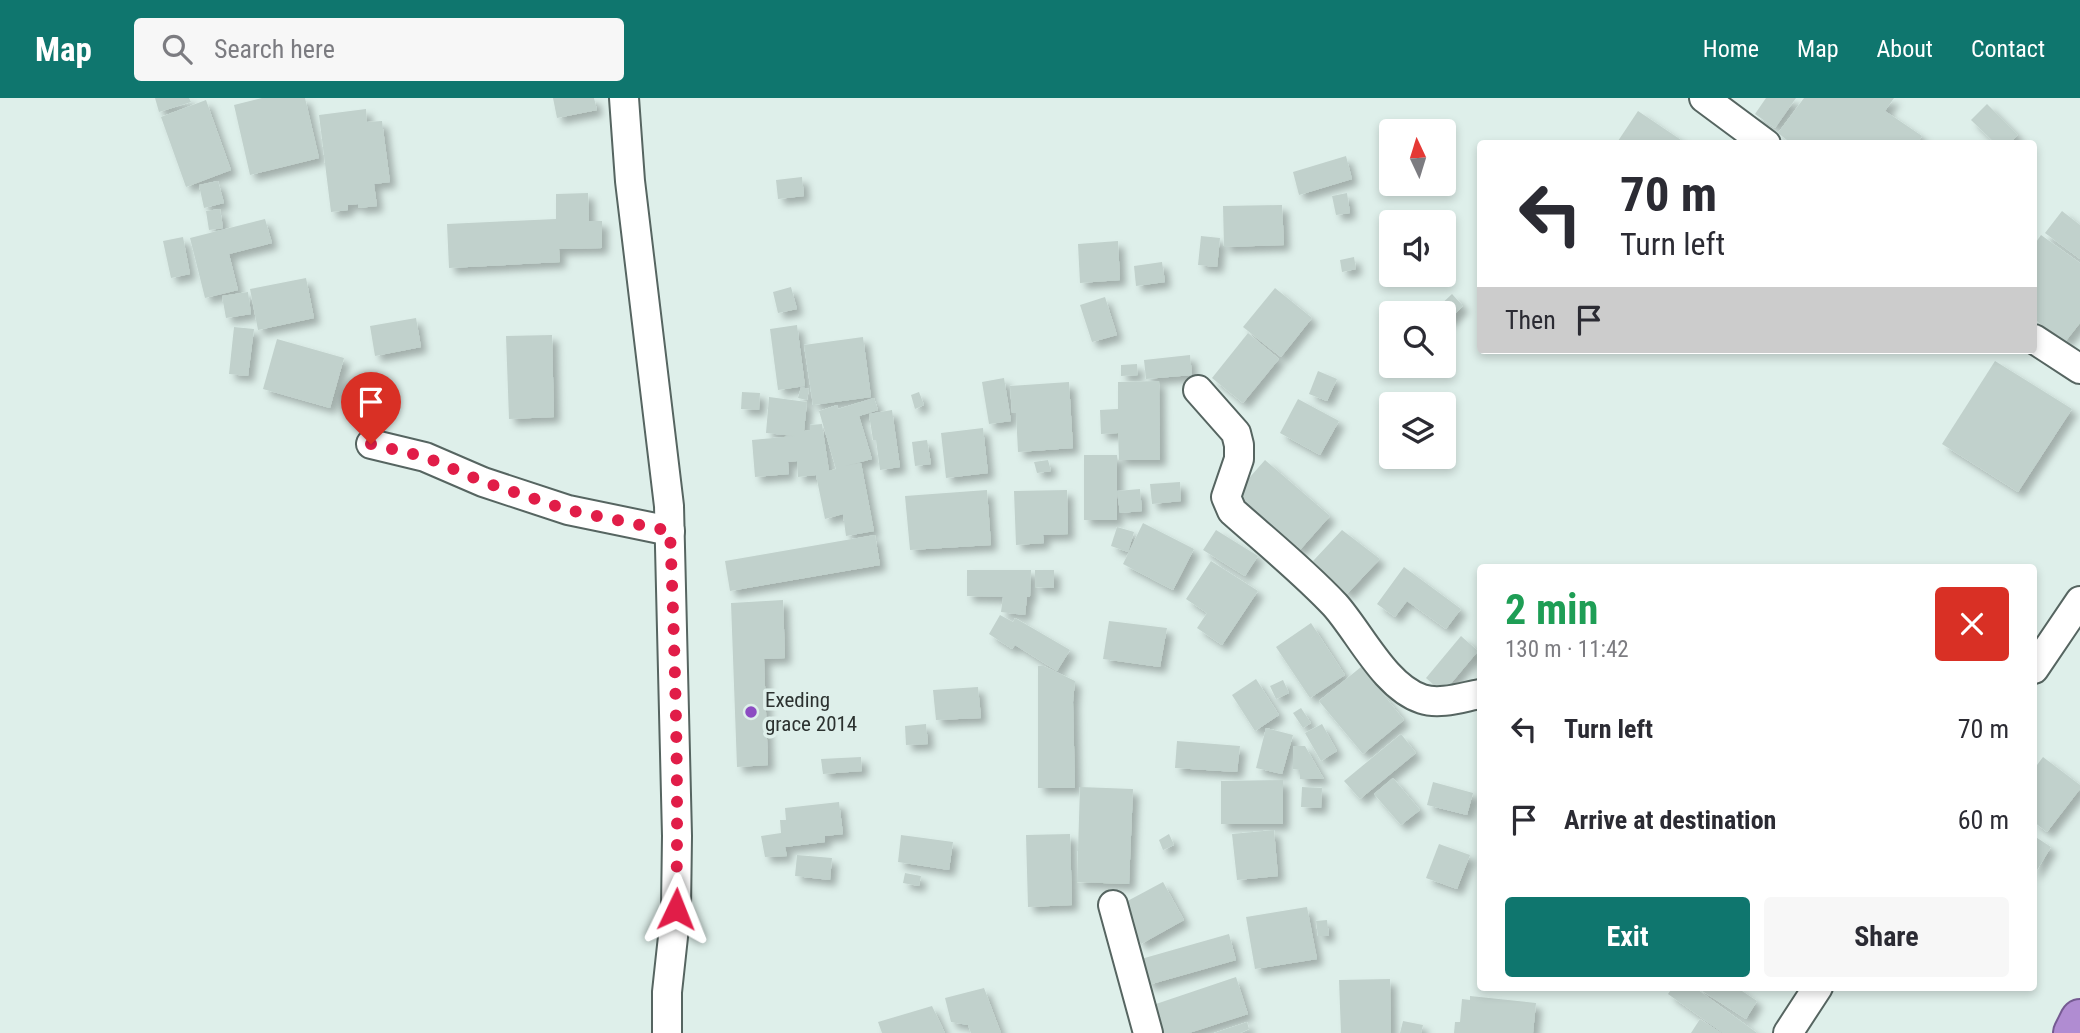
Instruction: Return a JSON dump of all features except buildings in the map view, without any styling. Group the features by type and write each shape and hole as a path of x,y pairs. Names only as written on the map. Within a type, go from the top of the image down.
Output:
{"highway":[{"path":"2073,1033 2080,1019"}],"street":[{"path":"624,98 630,180 669,506 677,836 676,909 667,992 667,1033"},
{"path":"1704,98 1761,140"},
{"path":"2037,341 2080,369"},
{"path":"1198,390 1236,432 1239,459 1226,497 1232,511 1304,574 1338,608 1372,656 1398,685 1422,699 1444,701 1477,695"},
{"path":"371,444 425,457 484,482 568,510 670,531"},
{"path":"2037,665 2080,601"},
{"path":"1113,905 1148,1033"},
{"path":"1788,1033 1815,991"}],"place":[{"name":"Exeding grace 2014","path":"751,712"}],"route":[{"path":"371,444 425,457 484,482 568,510 670,531 676,714 676,909"}]}
